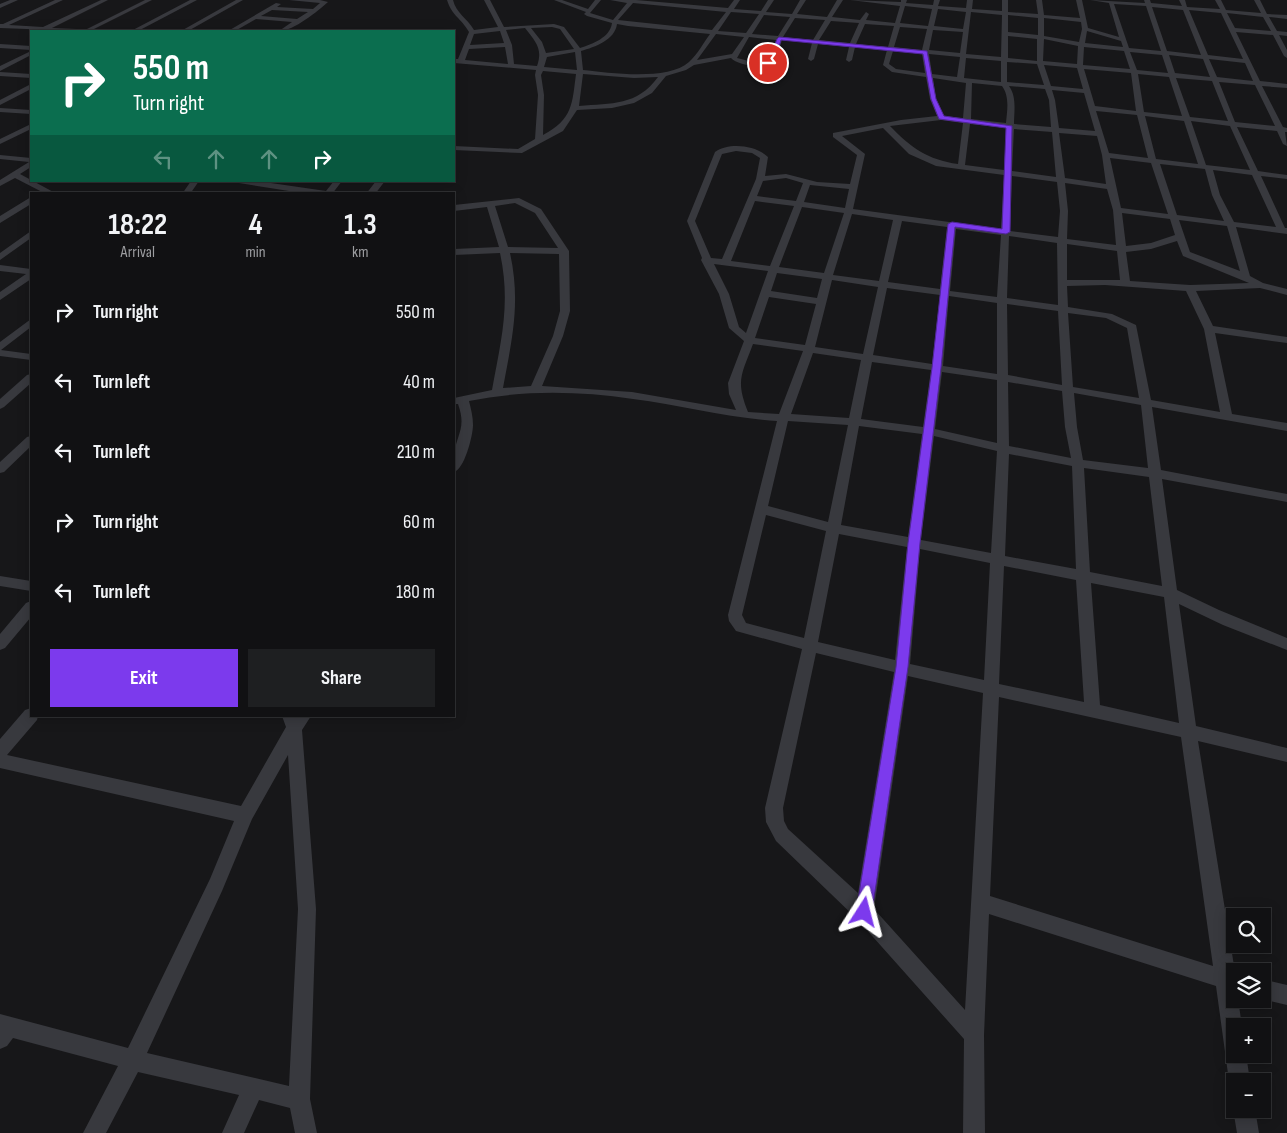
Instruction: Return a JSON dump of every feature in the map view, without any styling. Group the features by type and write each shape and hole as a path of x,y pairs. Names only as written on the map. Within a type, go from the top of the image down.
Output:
{"street":[{"path":"0,6 15,0"},
{"path":"1,26 60,0"},
{"path":"1,26 41,30 105,0"},
{"path":"88,30 149,0"},
{"path":"136,30 194,0"},
{"path":"186,30 240,0"},
{"path":"233,30 284,0"},
{"path":"284,30 325,2 292,0"},
{"path":"450,0 453,11 466,22 472,32"},
{"path":"487,0 509,45 511,65"},
{"path":"557,0 589,11"},
{"path":"598,0 587,14 592,18 646,26 1287,86"},
{"path":"613,0 668,2 698,7 967,31"},
{"path":"692,15 704,0"},
{"path":"692,63 737,0"},
{"path":"734,56 770,0"},
{"path":"734,56 734,59 741,62 768,63 772,60 779,39 795,16 803,0"},
{"path":"811,59 816,42 840,0"},
{"path":"853,0 936,4 969,10 1083,20"},
{"path":"960,80 970,0"},
{"path":"974,1133 974,1035 1004,449 1002,301 1011,102 1009,92 1004,84 1005,0"},
{"path":"1039,0 1042,16 1040,63 1049,88 1054,112 1054,130 1064,211 1062,309 1068,389 1078,465 1092,710"},
{"path":"1078,0 1085,29 1082,36 1080,67 1106,155 1117,210 1125,283"},
{"path":"1094,0 1148,3 1184,9 1287,17"},
{"path":"1182,0 1184,9 1232,123 1255,173 1286,231"},
{"path":"1218,0 1287,144"},
{"path":"544,55 578,50 603,40 613,30 614,22 632,1"},
{"path":"849,60 852,46 872,1"},
{"path":"660,12 668,2"},
{"path":"903,2 889,49 886,65 888,69 969,81 1087,91"},
{"path":"1110,2 1125,40 1134,72 1150,156 1174,216 1179,237 1186,254 1260,285 1287,292"},
{"path":"1148,3 1164,54 1174,76 1205,167 1230,223 1246,278"},
{"path":"1258,3 1269,7"},
{"path":"1258,3 1287,56"},
{"path":"936,4 925,52 928,76 941,118"},
{"path":"270,8 314,11"},
{"path":"254,17 298,21"},
{"path":"646,26 653,19"},
{"path":"680,29 686,22"},
{"path":"455,148 519,151 560,129 575,108 580,72 578,50 562,28 526,26 472,32"},
{"path":"526,26 539,42 544,55 539,68 541,96 539,141"},
{"path":"7,33 20,27"},
{"path":"1085,29 1125,40"},
{"path":"1232,30 1287,34"},
{"path":"472,32 467,46 457,61 634,76 665,73 692,63 734,56"},
{"path":"1004,34 1041,37 1082,45 1246,61"},
{"path":"8,46 24,39"},
{"path":"467,46 509,45"},
{"path":"0,46 30,48"},
{"path":"0,69 30,54"},
{"path":"0,60 15,61"},
{"path":"575,108 622,103 640,98 654,88 665,73"},
{"path":"0,74 30,76"},
{"path":"962,168 968,121 969,81"},
{"path":"0,103 30,86"},
{"path":"0,91 19,92"},
{"path":"1092,108 1287,130"},
{"path":"0,110 30,112"},
{"path":"0,119 15,111"},
{"path":"1100,134 941,118 836,135 861,154 849,210 828,276 809,350 783,418 735,615 736,621 741,626 810,646 1188,730 1287,755"},
{"path":"885,126 912,152 939,164 1111,186"},
{"path":"0,142 30,127"},
{"path":"726,262 760,179 764,157 760,153 736,149 719,152 691,221 706,260 724,294 734,328 749,340 1004,378 1226,418 1287,427"},
{"path":"22,159 30,155"},
{"path":"1106,155 1287,176"},
{"path":"0,156 30,160"},
{"path":"0,184 30,165"},
{"path":"16,174 45,192"},
{"path":"760,179 786,176 807,182 854,187"},
{"path":"244,182 284,184 318,192"},
{"path":"329,192 337,182"},
{"path":"372,192 380,182"},
{"path":"744,415 735,394 734,384 765,293 807,182"},
{"path":"752,198 952,224 1122,249 1150,247 1164,244 1179,237"},
{"path":"455,211 516,200 538,211 564,251 565,311 558,336 535,389"},
{"path":"0,220 30,201"},
{"path":"490,204 504,250 511,295 511,319 497,392"},
{"path":"1117,210 1286,231"},
{"path":"898,217 867,358 810,646 774,808 774,822 782,835 864,912 974,1035"},
{"path":"864,912 902,667 914,543 929,431 952,224"},
{"path":"0,257 30,235"},
{"path":"455,252 504,250 564,251"},
{"path":"706,260 1114,317 1127,322 1132,327 1146,403 1188,730 1227,963"},
{"path":"0,268 30,274"},
{"path":"0,297 30,275"},
{"path":"1062,283 1125,283 1190,288 1260,285"},
{"path":"1190,288 1209,329 1226,418"},
{"path":"765,293 822,302"},
{"path":"0,347 30,323"},
{"path":"1209,329 1287,340"},
{"path":"0,353 30,357"},
{"path":"0,405 30,378"},
{"path":"455,465 469,428 468,412 458,400 497,392 563,389 632,395 744,415 855,422 929,431 1078,465 1154,473 1287,498"},
{"path":"0,469 30,441"},
{"path":"0,455 13,457"},
{"path":"761,509 834,528 999,558 1171,593 1202,610 1242,628 1287,645"},
{"path":"0,581 30,586"},
{"path":"0,644 30,608"},
{"path":"0,751 30,716"},
{"path":"94,1133 133,1060 216,885 245,815 296,720"},
{"path":"296,720 307,909 299,1099 306,1133"},
{"path":"0,761 245,815"},
{"path":"981,902 1226,979"},
{"path":"1271,991 1287,995"},
{"path":"3,1030 299,1099"},
{"path":"233,1133 252,1088"},
{"path":"1246,1118 1248,1133"}],"route":[{"path":"768,63 772,60 779,39 925,52 928,76 941,118 1009,126 1006,232 952,224 914,543 902,667 864,912"}]}
